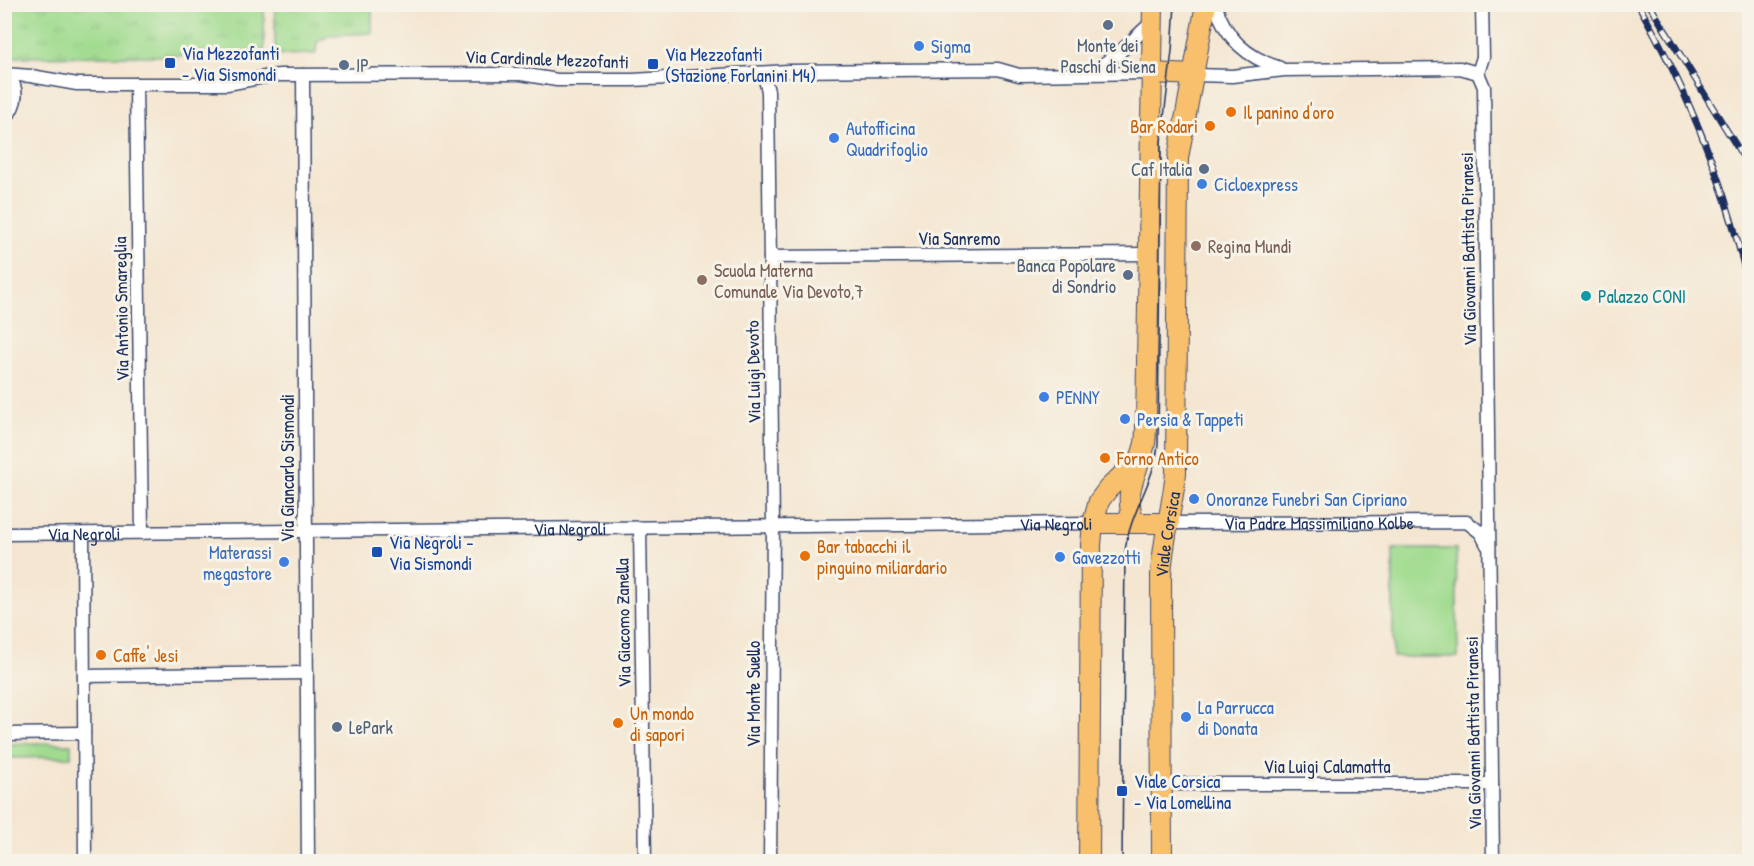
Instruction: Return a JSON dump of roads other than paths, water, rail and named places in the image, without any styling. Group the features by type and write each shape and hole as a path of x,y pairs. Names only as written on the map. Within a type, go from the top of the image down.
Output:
{"main road":[{"name":"Viale Corsica","path":"1162,861 1161,575 1163,545 1169,523 1176,473 1178,159 1206,4"},
{"name":"Viale Corsica","path":"1134,523 1130,511 1129,494 1145,441 1146,423 1153,13"},
{"path":"1152,73 1194,75"},
{"path":"1089,861 1093,524 1103,495 1141,455"},
{"name":"Via Padre Massimiliano Kolbe","path":"1134,523 1169,523"},
{"name":"Via Negroli","path":"1093,524 1134,523"}],"street":[{"path":"1215,4 1222,24 1232,39 1261,62 1284,70"},
{"name":"Via Giovanni Battista Piranesi","path":"1482,4 1483,57 1478,73 1484,87 1493,861"},
{"path":"1088,75 1119,53 1153,13"},
{"path":"1194,75 1232,76 1284,70 1460,68 1478,73"},
{"name":"Via Cardinale Mezzofanti","path":"6,74 31,76 71,84 227,84 263,76 303,75 521,74 557,80 622,80 763,73 998,69 1019,75 1152,73"},
{"name":"Via Luigi Devoto","path":"763,73 768,91 773,527"},
{"path":"4,121 16,103 13,83 6,74"},
{"name":"Via Giancarlo Sismondi","path":"303,75 308,861"},
{"name":"Via Antonio Smareglia","path":"136,84 142,533"},
{"name":"Via Sanremo","path":"770,257 1149,254"},
{"path":"1488,495 1481,514 1467,522 1484,537 1489,552"},
{"name":"Via Padre Massimiliano Kolbe","path":"1169,523 1467,522"},
{"name":"Via Negroli","path":"4,534 1093,524"},
{"name":"Via Monte Suello","path":"770,861 773,527"},
{"name":"Via Giacomo Zanella","path":"640,528 645,861"},
{"path":"83,534 85,861"},
{"path":"84,676 307,673"},
{"path":"4,734 84,733"},
{"name":"Via Luigi Calamatta","path":"1162,784 1492,784"}],"tram line":[{"path":"1122,862 1125,552 1131,525 1152,472 1158,445 1161,142 1175,4"}],"railway":[{"path":"1638,4 1674,72 1705,144 1730,217 1750,292"},
{"path":"1649,4 1750,168"}],"place":[{"name":"Monte dei Paschi di Siena","path":"1108,25"},
{"name":"Sigma","path":"919,46"},
{"name":"Via Mezzofanti - Via Sismondi","path":"170,63"},
{"name":"Via Mezzofanti (Stazione Forlanini M4)","path":"653,64"},
{"name":"IP","path":"344,65"},
{"name":"Il panino d'oro","path":"1231,112"},
{"name":"Bar Rodari","path":"1210,126"},
{"name":"Autofficina Quadrifoglio","path":"834,138"},
{"name":"Caf Italia","path":"1204,169"},
{"name":"Cicloexpress","path":"1202,184"},
{"name":"Regina Mundi","path":"1196,246"},
{"name":"Banca Popolare di Sondrio","path":"1128,275"},
{"name":"Scuola Materna Comunale Via Devoto,7","path":"702,280"},
{"name":"Palazzo CONI","path":"1586,296"},
{"name":"PENNY","path":"1044,397"},
{"name":"Persia & Tappeti","path":"1125,419"},
{"name":"Forno Antico","path":"1105,458"},
{"name":"Onoranze Funebri San Cipriano","path":"1194,499"},
{"name":"Via Negroli - Via Sismondi","path":"377,552"},
{"name":"Bar tabacchi il pinguino miliardario","path":"805,556"},
{"name":"Gavezzotti","path":"1060,557"},
{"name":"Materassi megastore","path":"284,562"},
{"name":"Caffe' Jesi","path":"101,655"},
{"name":"La Parrucca di Donata","path":"1186,717"},
{"name":"Un mondo di sapori","path":"618,723"},
{"name":"LePark","path":"337,727"},
{"name":"Viale Corsica - Via Lomellina","path":"1122,791"}]}
